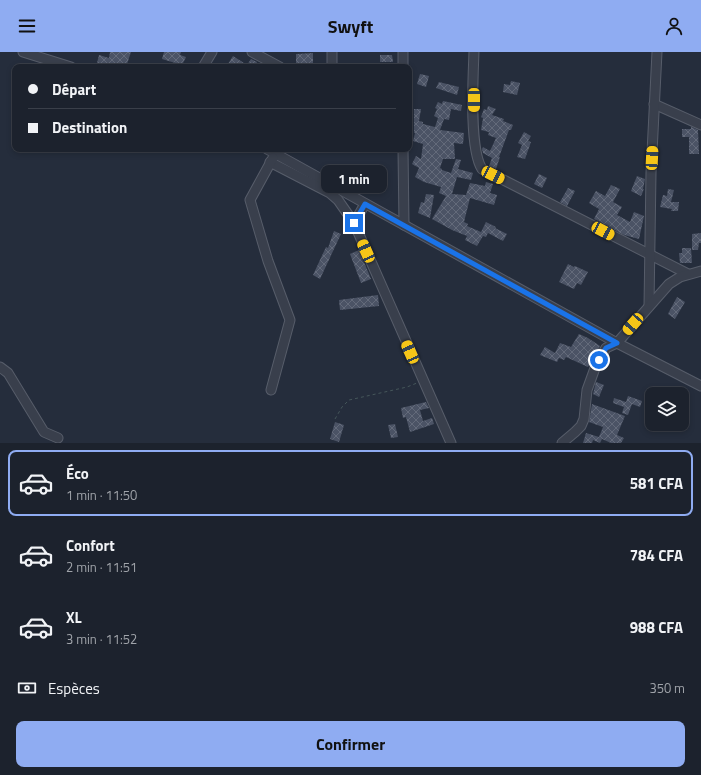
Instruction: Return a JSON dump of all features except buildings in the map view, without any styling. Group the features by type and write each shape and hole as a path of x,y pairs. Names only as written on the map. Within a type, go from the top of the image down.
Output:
{"street":[{"path":"23,52 41,55 63,64"},
{"path":"205,64 212,52"},
{"path":"252,52 274,64"},
{"path":"332,52 332,64"},
{"path":"403,52 403,64"},
{"path":"474,52 475,146 479,164 482,169 614,238 650,253 688,274"},
{"path":"649,306 651,173 657,52"},
{"path":"654,104 701,125"},
{"path":"272,152 617,343 701,386"},
{"path":"403,152 404,225"},
{"path":"271,390 290,320 268,261 250,200 270,162 276,154"},
{"path":"270,162 330,193 338,200 354,223 451,443"},
{"path":"354,223 365,204"},
{"path":"562,443 581,426 584,419 587,390 606,348 617,343 669,284 680,277 701,271"},
{"path":"0,367 8,373 44,432 58,438"}],"path":[{"path":"335,419 349,400 406,387 423,380"}],"route":[{"path":"354,223 365,204 617,343 606,348 599,360"}]}
